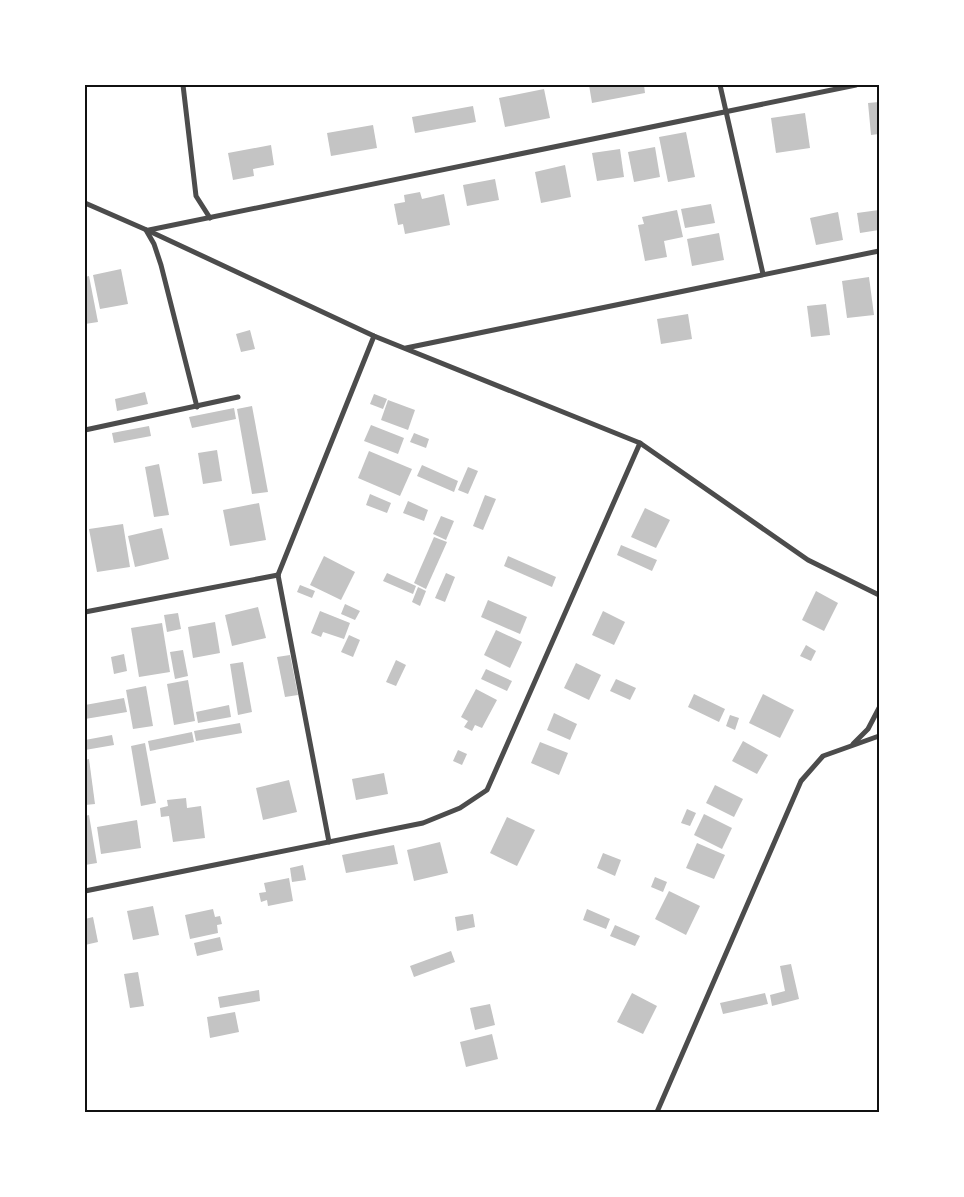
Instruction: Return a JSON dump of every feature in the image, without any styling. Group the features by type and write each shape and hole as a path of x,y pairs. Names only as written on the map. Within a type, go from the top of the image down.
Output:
{"street":[{"path":"183,85 196,196 210,218"},
{"path":"720,85 763,274"},
{"path":"147,230 856,85"},
{"path":"85,203 374,336 640,443 808,560 877,595"},
{"path":"147,230 158,258 197,407"},
{"path":"405,348 879,251"},
{"path":"329,842 278,575 374,336"},
{"path":"85,430 238,397"},
{"path":"85,891 423,823 460,808 487,790 640,443"},
{"path":"85,612 278,575"},
{"path":"852,744 868,729 879,708"},
{"path":"657,1112 801,781 823,756 852,744 879,736"}],"building":[{"path":"589,85 644,85 645,93 592,103"},
{"path":"544,89 550,118 505,127 499,98"},
{"path":"879,102 879,134 871,135 868,103"},
{"path":"473,106 476,122 415,133 412,117"},
{"path":"805,113 810,148 776,153 771,118"},
{"path":"373,125 377,148 331,156 327,133"},
{"path":"686,132 695,177 668,182 659,137"},
{"path":"271,145 274,165 253,169 254,176 233,180 228,153"},
{"path":"655,147 660,177 634,182 628,152"},
{"path":"620,149 624,177 597,181 592,153"},
{"path":"565,165 571,197 541,203 535,172"},
{"path":"495,179 499,200 467,206 463,185"},
{"path":"420,192 422,199 444,194 450,225 405,234 403,224 398,225 394,204 405,202 404,195"},
{"path":"711,204 715,223 685,228 681,209"},
{"path":"677,210 683,237 664,241 667,257 645,261 638,225 644,224 642,217"},
{"path":"879,210 879,230 860,233 857,213"},
{"path":"838,212 843,240 816,245 810,218"},
{"path":"719,233 724,260 692,266 687,239"},
{"path":"121,269 128,304 100,309 93,275"},
{"path":"89,276 98,322 85,324 85,277"},
{"path":"869,277 874,315 847,318 842,281"},
{"path":"826,304 830,335 811,337 807,306"},
{"path":"688,314 692,339 661,344 657,319"},
{"path":"250,330 255,349 241,352 236,334"},
{"path":"145,392 148,404 117,411 115,399"},
{"path":"374,394 387,399 383,409 370,404"},
{"path":"388,400 415,410 408,430 381,420"},
{"path":"252,406 268,492 252,494 237,409"},
{"path":"234,408 236,419 192,428 189,417"},
{"path":"371,425 404,438 398,454 364,441"},
{"path":"149,426 151,436 114,443 112,433"},
{"path":"414,433 429,439 426,448 410,442"},
{"path":"217,450 222,481 203,484 198,453"},
{"path":"369,451 412,469 400,496 358,478"},
{"path":"159,464 169,515 154,517 145,467"},
{"path":"422,465 458,481 454,492 417,476"},
{"path":"468,467 478,471 468,494 458,490"},
{"path":"370,494 391,503 387,513 366,505"},
{"path":"485,495 496,499 483,530 473,526"},
{"path":"408,501 428,510 424,521 403,513"},
{"path":"259,503 266,540 230,546 223,510"},
{"path":"645,508 670,520 656,548 631,537"},
{"path":"441,516 454,521 446,540 433,534"},
{"path":"123,524 130,567 97,572 89,529"},
{"path":"162,528 169,559 135,567 128,536"},
{"path":"434,537 447,542 426,589 414,583"},
{"path":"621,545 657,560 652,571 617,555"},
{"path":"324,556 355,572 341,600 310,585"},
{"path":"508,556 556,577 552,587 504,566"},
{"path":"387,573 416,586 413,594 383,581"},
{"path":"446,573 455,577 445,602 435,598"},
{"path":"300,585 315,591 312,598 297,592"},
{"path":"418,587 426,591 420,606 412,602"},
{"path":"816,591 838,603 824,631 802,620"},
{"path":"488,600 527,617 520,634 481,617"},
{"path":"345,604 360,611 355,620 341,614"},
{"path":"258,607 266,638 232,646 225,615"},
{"path":"320,611 350,623 344,639 323,632 321,637 311,633"},
{"path":"603,611 625,622 614,645 592,635"},
{"path":"178,613 181,629 167,632 164,615"},
{"path":"215,622 220,653 193,658 188,627"},
{"path":"162,623 170,672 139,677 131,628"},
{"path":"496,630 522,642 510,668 484,655"},
{"path":"349,635 360,640 353,657 341,652"},
{"path":"806,645 816,651 811,661 800,656"},
{"path":"183,650 188,676 175,679 170,652"},
{"path":"124,654 127,671 114,674 111,657"},
{"path":"290,655 298,695 285,697 277,657"},
{"path":"396,660 406,665 396,686 386,682"},
{"path":"243,662 252,712 238,715 230,664"},
{"path":"576,663 601,675 589,700 564,688"},
{"path":"486,669 512,681 507,691 481,679"},
{"path":"616,679 636,688 630,700 610,691"},
{"path":"188,680 195,721 174,725 167,684"},
{"path":"146,686 153,726 133,729 126,690"},
{"path":"476,689 497,700 482,728 475,725 472,731 464,727 468,721 461,717"},
{"path":"694,694 725,709 719,722 688,707"},
{"path":"763,694 794,710 780,738 749,723"},
{"path":"124,698 127,712 85,719 85,705"},
{"path":"229,705 231,717 198,723 196,712"},
{"path":"554,713 577,724 570,740 547,730"},
{"path":"730,715 739,718 735,730 726,726"},
{"path":"240,723 242,733 196,741 194,731"},
{"path":"192,732 194,742 150,751 148,741"},
{"path":"112,735 114,745 85,750 85,740"},
{"path":"743,741 768,755 757,774 732,761"},
{"path":"540,742 568,753 559,775 531,763"},
{"path":"145,743 156,803 141,806 131,746"},
{"path":"458,750 467,754 462,765 453,761"},
{"path":"89,759 95,804 85,805 85,760"},
{"path":"384,773 388,794 356,800 352,779"},
{"path":"289,780 297,812 263,820 256,788"},
{"path":"715,785 743,799 734,817 706,803"},
{"path":"186,798 187,808 201,806 205,838 173,842 169,816 161,817 160,808 168,806 167,800"},
{"path":"687,809 696,813 690,826 681,823"},
{"path":"704,814 732,828 722,849 694,835"},
{"path":"89,815 97,863 85,865 85,816"},
{"path":"507,817 535,830 517,866 490,853"},
{"path":"137,820 141,848 101,854 97,827"},
{"path":"440,842 448,873 414,881 407,850"},
{"path":"697,843 725,855 714,879 686,868"},
{"path":"394,845 398,864 346,873 342,855"},
{"path":"603,853 621,860 615,876 597,868"},
{"path":"303,865 306,880 292,882 290,868"},
{"path":"655,877 667,882 663,892 651,887"},
{"path":"289,878 293,901 268,906 267,900 261,902 259,893 266,892 264,883"},
{"path":"669,891 700,906 686,935 655,919"},
{"path":"153,906 159,935 133,940 127,911"},
{"path":"213,909 215,917 220,916 222,924 217,925 218,933 190,939 185,915"},
{"path":"587,909 610,919 606,929 583,920"},
{"path":"473,914 475,927 457,931 455,917"},
{"path":"93,917 98,942 85,945 85,919"},
{"path":"615,925 640,936 635,946 610,936"},
{"path":"220,937 223,950 197,956 194,943"},
{"path":"451,951 455,962 414,977 410,966"},
{"path":"791,964 799,999 772,1006 770,995 785,991 780,966"},
{"path":"138,972 144,1006 130,1008 124,974"},
{"path":"259,990 260,1001 220,1008 218,997"},
{"path":"632,993 657,1006 643,1034 617,1022"},
{"path":"765,993 768,1004 723,1014 720,1003"},
{"path":"490,1004 495,1025 475,1030 470,1008"},
{"path":"235,1012 239,1032 210,1038 207,1017"},
{"path":"492,1034 498,1059 466,1067 460,1042"}]}
